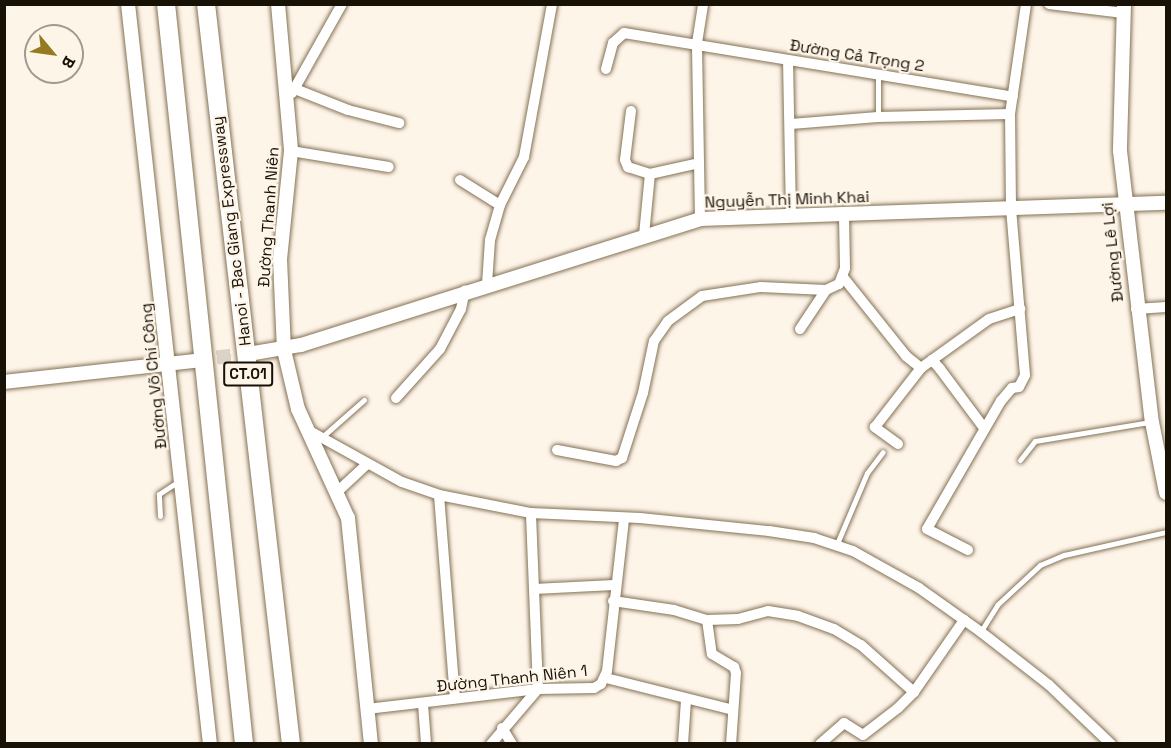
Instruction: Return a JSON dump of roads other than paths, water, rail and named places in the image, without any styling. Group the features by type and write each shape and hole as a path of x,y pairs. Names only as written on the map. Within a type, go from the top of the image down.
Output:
{"highway":[{"name":"CT.01","path":"166,4 244,744"},
{"name":"Hanoi - Bac Giang Expressway","path":"206,4 291,744"}],"street":[{"name":"Đường Võ Chí Công","path":"128,4 170,362 210,744"},
{"name":"Đường Thanh Niên","path":"278,4 292,94 291,151 280,259 284,350 298,409 348,518 371,744"},
{"path":"342,4 292,94 399,123"},
{"path":"487,284 490,240 500,205 524,157 552,4"},
{"path":"700,219 697,44 703,4"},
{"path":"968,550 927,529 1006,392 1023,383 1026,364 1011,208 1010,114 1026,4"},
{"path":"1049,4 1124,9"},
{"name":"Đường Lê Lợi","path":"1124,9 1120,151 1136,309 1152,422 1167,493"},
{"name":"Đường Cả Trọng 2","path":"606,69 613,43 624,33 1013,97"},
{"path":"788,60 790,215"},
{"path":"631,111 626,160 628,167 650,174 699,163"},
{"path":"790,124 878,117 1010,114"},
{"path":"291,151 389,167"},
{"path":"644,235 650,174"},
{"path":"460,180 500,205"},
{"name":"Nguyễn Thị Minh Khai","path":"254,353 284,350 465,290 700,219 1167,203"},
{"path":"557,450 616,461 622,458 644,393 654,341 668,321 702,296 761,287 833,289 843,277 844,215"},
{"path":"843,277 898,347 921,368"},
{"path":"396,398 441,349 462,309 465,290"},
{"path":"800,329 826,290"},
{"path":"1136,309 1167,307"},
{"path":"898,444 875,427 921,368 989,319 1020,309"},
{"path":"932,360 984,428"},
{"path":"4,382 195,361"},
{"path":"308,430 367,464 439,495 531,513 769,531 836,546 919,588 981,632 1049,685 1111,744"},
{"path":"336,492 367,464"},
{"path":"439,495 455,698"},
{"path":"491,744 502,728 538,689 531,513"},
{"name":"Đường Thanh Niên 1","path":"367,709 538,689 594,688 606,678 614,585 624,519"},
{"path":"534,589 614,585"},
{"path":"613,601 674,610 707,620 738,619 768,611 798,616 834,629 861,645 914,692"},
{"path":"707,620 712,654 734,667 736,673 731,744"},
{"path":"820,744 844,723 862,735 914,692 964,620"},
{"path":"606,678 733,710"},
{"path":"683,744 686,700"},
{"path":"423,704 426,744"},
{"path":"502,728 512,744"}],"lane":[{"path":"878,75 878,117"},
{"path":"322,437 364,400"},
{"path":"1020,460 1035,441 1152,422"},
{"path":"836,546 867,473 883,452"},
{"path":"159,516 159,494 181,480"},
{"path":"981,632 997,605 1040,565 1064,555 1167,532"}],"tunnel":[{"path":"196,360 254,353"}]}
